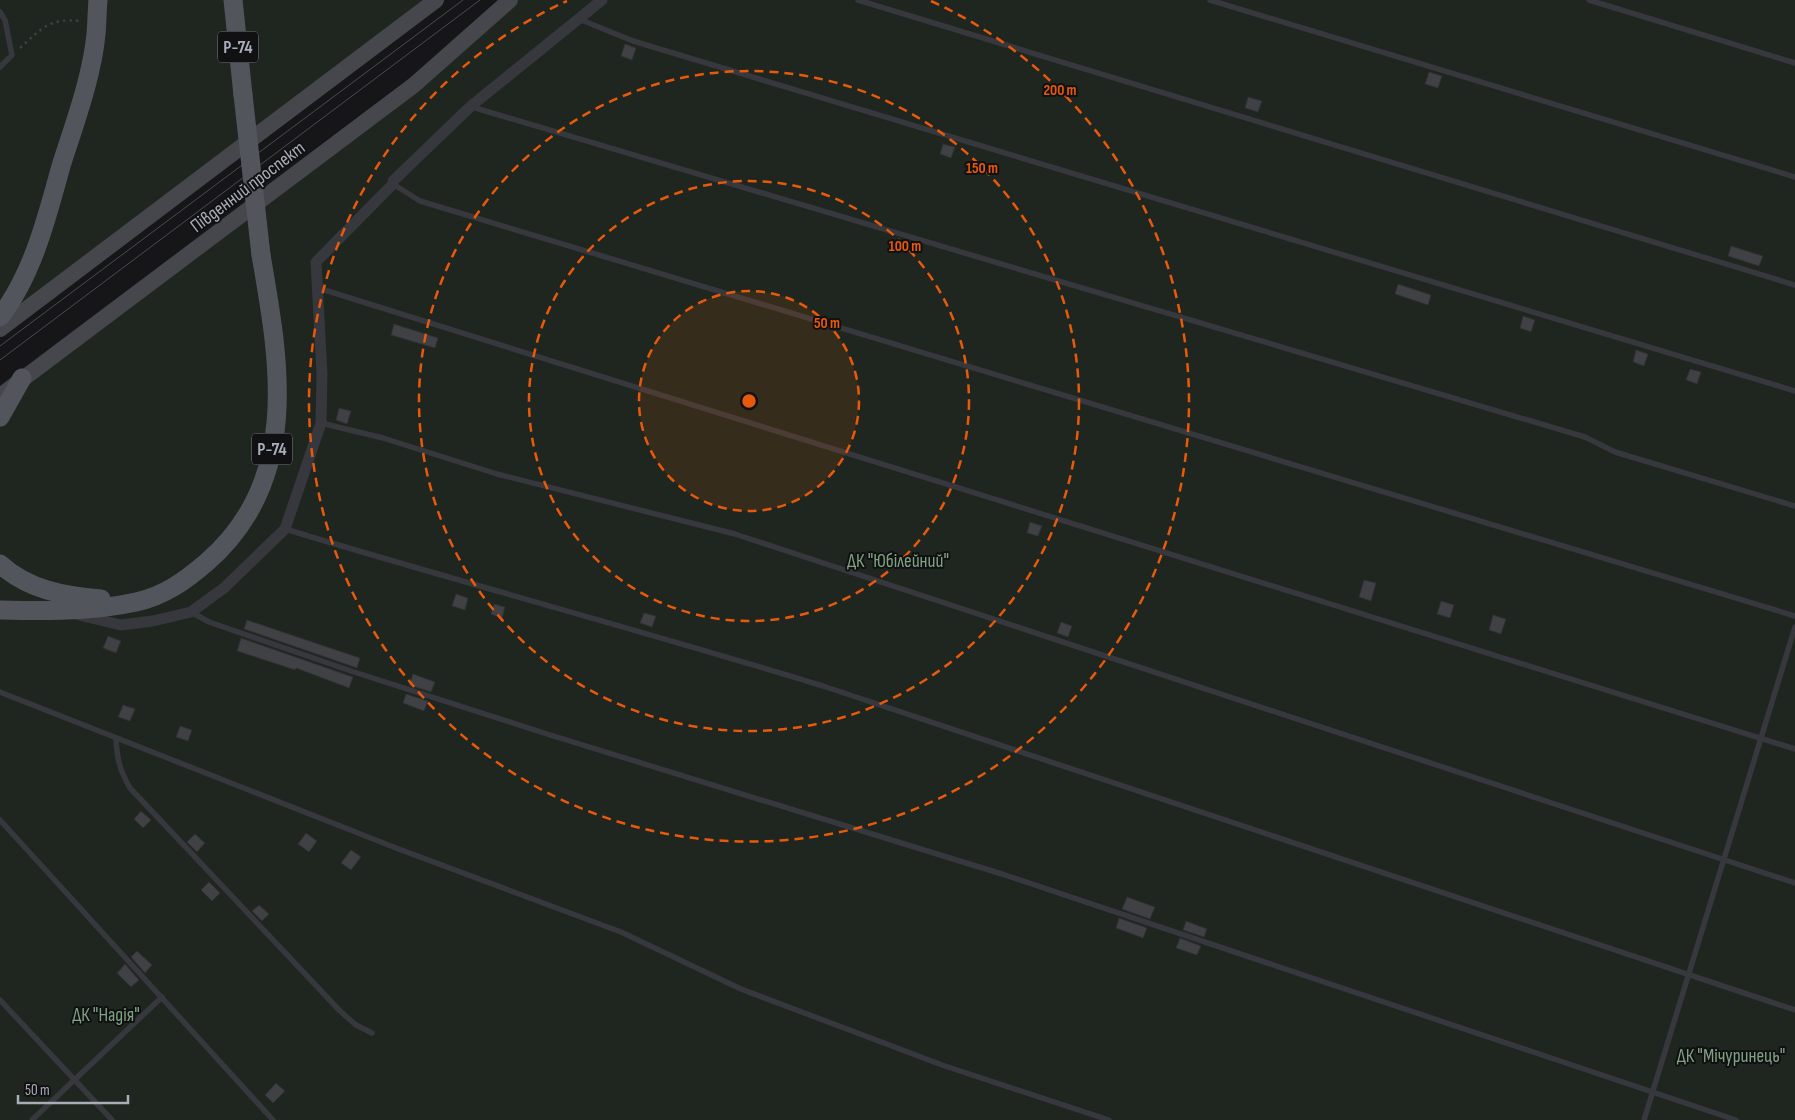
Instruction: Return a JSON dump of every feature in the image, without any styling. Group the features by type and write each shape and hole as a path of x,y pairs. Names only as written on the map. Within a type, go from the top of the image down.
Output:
{"main road":[{"path":"0,317 20,283 34,251 52,199 90,62 98,0"},
{"name":"Р-74","path":"0,610 57,612 114,606 155,596 182,584 233,537 252,510 267,473 275,435 277,397 273,338 261,254 233,0"},
{"name":"Південний проспект","path":"0,329 436,0"},
{"name":"Південний проспект","path":"0,396 399,96 510,0"},
{"path":"0,417 22,378"},
{"path":"0,564 9,572 36,588 53,593 101,599 155,596"}],"street":[{"path":"57,612 121,625 153,621 190,612 224,588 285,529 321,424 322,374 316,262 471,106 602,0"}],"lane":[{"path":"858,0 1795,284"},
{"path":"1210,0 1795,177"},
{"path":"1589,0 1795,63"},
{"path":"0,12 6,20 12,55 0,67"},
{"path":"579,19 633,41 1795,391"},
{"path":"471,106 1585,437 1615,452 1795,506"},
{"path":"393,183 420,201 1795,616"},
{"path":"318,288 1795,749"},
{"path":"321,424 382,438 497,474 735,534 1795,883"},
{"path":"285,529 450,579 660,636 822,686 1795,1010"},
{"path":"190,612 209,622 351,671 1002,874 1736,1120"},
{"path":"1644,1120 1795,627"},
{"path":"0,692 116,739 621,932 742,989 942,1065 1109,1120"},
{"path":"116,739 117,760 122,775 130,788 340,1010 356,1025 372,1033"},
{"path":"0,820 273,1120"},
{"path":"32,1120 162,997"},
{"path":"0,1000 112,1120"}],"path":[{"path":"12,55 47,24 62,20 96,25"}],"green space":[{"path":"0,0 436,0 0,329"},
{"name":"ДК \"Юбілейний\"","path":"510,0 1795,0 1795,1120 0,1120 0,396 317,159"}],"building":[{"path":"625,44 636,48 632,60 621,56"},
{"path":"1429,72 1442,76 1438,88 1425,84"},
{"path":"1248,97 1262,101 1258,112 1245,108"},
{"path":"943,144 955,147 951,158 940,154"},
{"path":"1731,246 1763,256 1759,266 1728,256"},
{"path":"1398,284 1431,295 1428,305 1395,294"},
{"path":"1523,316 1535,320 1531,332 1520,328"},
{"path":"394,324 438,338 435,348 391,335"},
{"path":"1636,350 1648,354 1644,366 1633,362"},
{"path":"1690,369 1701,372 1697,384 1686,380"},
{"path":"339,408 351,411 347,424 336,420"},
{"path":"1030,522 1042,526 1038,536 1027,533"},
{"path":"1364,580 1376,583 1371,601 1359,597"},
{"path":"456,594 468,598 465,610 452,606"},
{"path":"1441,601 1454,605 1450,618 1437,614"},
{"path":"494,604 505,607 502,618 491,614"},
{"path":"644,613 656,616 652,627 640,623"},
{"path":"1493,615 1506,619 1501,634 1489,630"},
{"path":"247,620 360,658 357,668 244,629"},
{"path":"1061,622 1072,626 1068,637 1057,633"},
{"path":"108,636 121,641 116,653 103,648"},
{"path":"241,638 353,677 349,688 296,668 295,670 237,651"},
{"path":"413,674 435,682 431,692 409,685"},
{"path":"406,694 428,701 424,711 403,703"},
{"path":"123,705 135,709 130,721 118,717"},
{"path":"180,726 192,730 188,741 176,737"},
{"path":"141,811 151,820 143,828 134,819"},
{"path":"306,833 317,841 309,852 298,844"},
{"path":"195,834 205,843 197,852 187,842"},
{"path":"351,850 361,857 351,870 341,863"},
{"path":"209,882 220,893 212,901 201,890"},
{"path":"1127,897 1155,907 1150,919 1122,909"},
{"path":"259,905 269,914 262,921 252,911"},
{"path":"1119,918 1147,928 1143,938 1116,928"},
{"path":"1186,921 1207,929 1204,937 1183,930"},
{"path":"1180,938 1201,946 1197,955 1176,948"},
{"path":"137,951 152,965 145,973 131,957"},
{"path":"125,964 139,980 131,987 117,973"},
{"path":"276,1083 285,1091 273,1103 265,1095"}],"tram line":[{"path":"0,346 463,0"},
{"path":"0,360 480,0"}],"park label":[{"name":"ДК \"Надія\"","path":"106,1014"},
{"name":"ДК \"Мічуринець\"","path":"1731,1055"}]}
